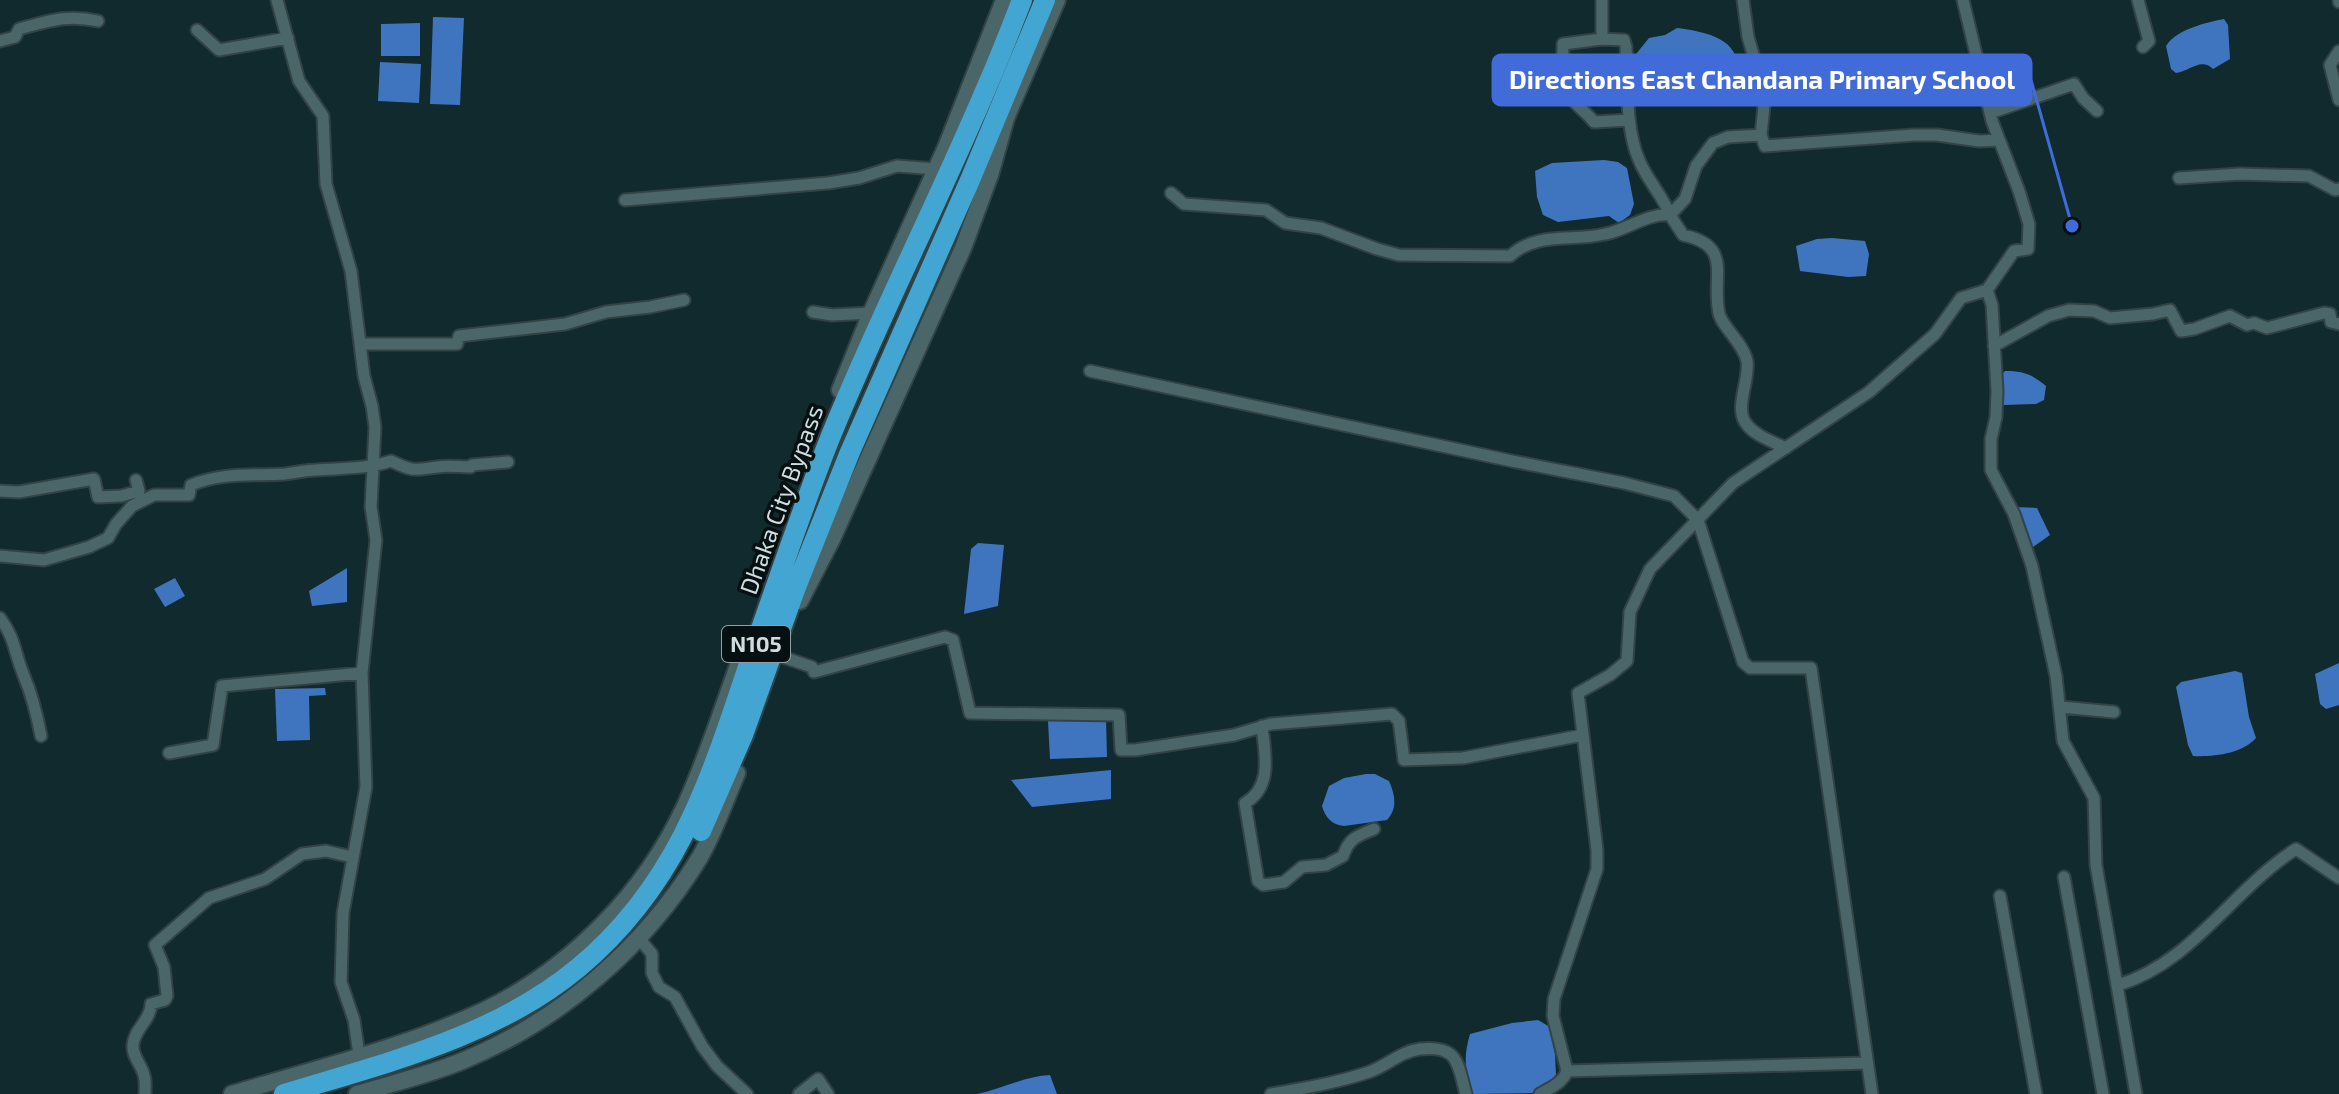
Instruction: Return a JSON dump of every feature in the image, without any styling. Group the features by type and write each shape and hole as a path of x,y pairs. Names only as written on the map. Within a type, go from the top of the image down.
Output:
{"highway":[{"name":"Dhaka City Bypass","path":"284,1094 457,1038 516,1009 577,969 624,923 659,879 701,798 828,444 911,251 988,85 1022,0"},
{"name":"Dhaka City Bypass","path":"321,1094 462,1050 525,1019 594,969 632,932 672,885 708,816 737,748 850,452 970,180 1045,0"}],"main road":[{"path":"232,1094 458,1022 488,1008 565,958 595,932 646,872 680,816 695,780 819,441 871,313 936,169 1004,0"},
{"path":"362,1093 464,1061 532,1026 589,986 638,937 678,890 702,853 752,737 805,589 832,539 963,248 990,175 1006,118 1057,0"}],"street":[{"path":"277,0 299,81 323,116 326,184 351,271 375,427 371,507 376,540 362,673 366,787 343,913 341,982 354,1020 359,1055"},
{"path":"1602,0 1602,39"},
{"path":"1743,0 1748,37 1760,78 1764,106 1761,135 1765,146 1914,135 1999,140"},
{"path":"1540,1094 1565,1077 1567,1071 1553,1016 1554,999 1597,869 1578,693 1610,675 1627,661 1630,612 1650,569 1733,483 1869,392 1935,334 1961,298 1987,290 2014,251 2028,249 2029,224 1990,113 1963,0"},
{"path":"2138,0 2149,41 2143,47"},
{"path":"0,41 15,37 19,29 53,19 79,17 98,21"},
{"path":"197,30 219,50 288,38"},
{"path":"1629,120 1594,122 1571,99 1563,84 1563,44 1602,39 1624,40 1629,120 1638,159 1683,235 1700,238 1710,244 1714,251 1718,270 1719,316 1741,345 1747,360 1742,412 1745,422 1766,439 1786,448"},
{"path":"2339,51 2330,65 2339,100"},
{"path":"1990,113 2074,84 2097,111"},
{"path":"1171,193 1184,204 1266,210 1285,223 1321,228 1399,255 1510,256 1521,246 1534,241 1605,235 1655,216 1670,215 1685,199 1696,166 1713,143 1728,137 1761,135"},
{"path":"625,200 828,183 859,178 897,166 936,169"},
{"path":"2179,178 2240,174 2309,176 2335,190 2339,189"},
{"path":"1987,290 1992,305 1997,391 1991,470 2014,514 2032,566 2061,707 2063,741 2094,798 2096,865 2136,1094"},
{"path":"360,344 457,344 459,336 565,324 606,312 684,300"},
{"path":"1994,346 2048,316 2069,310 2094,311 2110,318 2170,310 2181,331 2230,316 2247,325 2254,323 2267,328 2324,313 2330,314 2331,322 2339,324"},
{"path":"813,312 832,315 871,313"},
{"path":"1090,371 1674,496 1698,520 1743,662 1750,668 1811,668 1872,1094"},
{"path":"0,556 44,560 89,547 108,538 132,506 154,495 189,495 191,485 208,478 373,467 391,461 408,469 423,471 508,462"},
{"path":"0,491 19,492 94,479 98,497 121,496 139,491 136,480"},
{"path":"0,618 12,635 31,689 41,736"},
{"path":"780,656 812,667 814,672 945,637 953,640 970,713 1119,715 1121,750 1234,735 1262,726 1392,714 1399,721 1404,760 1463,758 1583,735"},
{"path":"169,753 213,745 222,686 362,673"},
{"path":"2061,707 2114,712"},
{"path":"1262,726 1265,755 1263,787 1245,803 1258,881 1263,885 1284,882 1302,867 1326,865 1343,856 1347,843 1374,829"},
{"path":"2118,985 2137,979 2186,948 2274,863 2296,849 2339,878"},
{"path":"145,1094 144,1075 133,1054 135,1036 151,1011 151,1004 165,1000 167,996 164,967 155,945 209,898 265,879 302,854 326,851 352,857"},
{"path":"2064,877 2103,1094"},
{"path":"2000,896 2036,1094"},
{"path":"638,937 652,954 652,973 659,987 675,997 702,1046 717,1066 747,1094"},
{"path":"1271,1094 1320,1087 1374,1070 1402,1053 1437,1049 1452,1055 1466,1094"},
{"path":"1567,1071 1867,1063"},
{"path":"799,1094 818,1079 828,1094"}],"water":[{"path":"433,17 464,18 460,105 430,104"},
{"path":"2224,19 2228,25 2230,59 2213,69 2204,64 2176,73 2171,69 2166,46 2171,40 2192,28"},
{"path":"420,23 420,56 381,56 381,24"},
{"path":"1677,28 1707,34 1725,43 1736,58 1737,69 1733,81 1720,93 1701,98 1651,105 1633,101 1632,59 1649,38 1665,35"},
{"path":"380,62 421,64 419,103 378,101"},
{"path":"1618,162 1627,168 1634,204 1630,215 1619,223 1609,216 1558,222 1543,215 1537,197 1535,171 1552,163"},
{"path":"1832,238 1865,241 1869,254 1866,276 1800,271 1796,246"},
{"path":"2005,371 2027,374 2041,382 2046,386 2044,400 2036,404 2003,405 1999,377"},
{"path":"2016,507 2037,508 2050,535 2033,547"},
{"path":"978,543 1004,545 998,606 964,614 971,549"},
{"path":"347,568 347,602 312,606 309,591"},
{"path":"175,578 185,596 165,607 154,589"},
{"path":"2339,663 2339,705 2326,709 2320,704 2315,674"},
{"path":"2235,671 2242,673 2249,717 2256,738 2235,751 2193,756 2176,687 2181,682"},
{"path":"325,688 326,695 309,696 310,740 277,741 275,689"},
{"path":"1106,719 1107,757 1050,759 1048,721"},
{"path":"1111,770 1111,799 1032,807 1011,780"},
{"path":"1375,774 1389,781 1394,801 1393,811 1387,820 1344,826 1333,822 1322,806 1329,786 1344,778"},
{"path":"1538,1020 1550,1027 1555,1054 1556,1075 1546,1087 1535,1093 1473,1094 1466,1064 1470,1034"},
{"path":"1050,1075 1057,1094 977,1094 1032,1078"}],"place":[{"name":"Directions East Chandana Primary School","path":"2072,226"}]}
